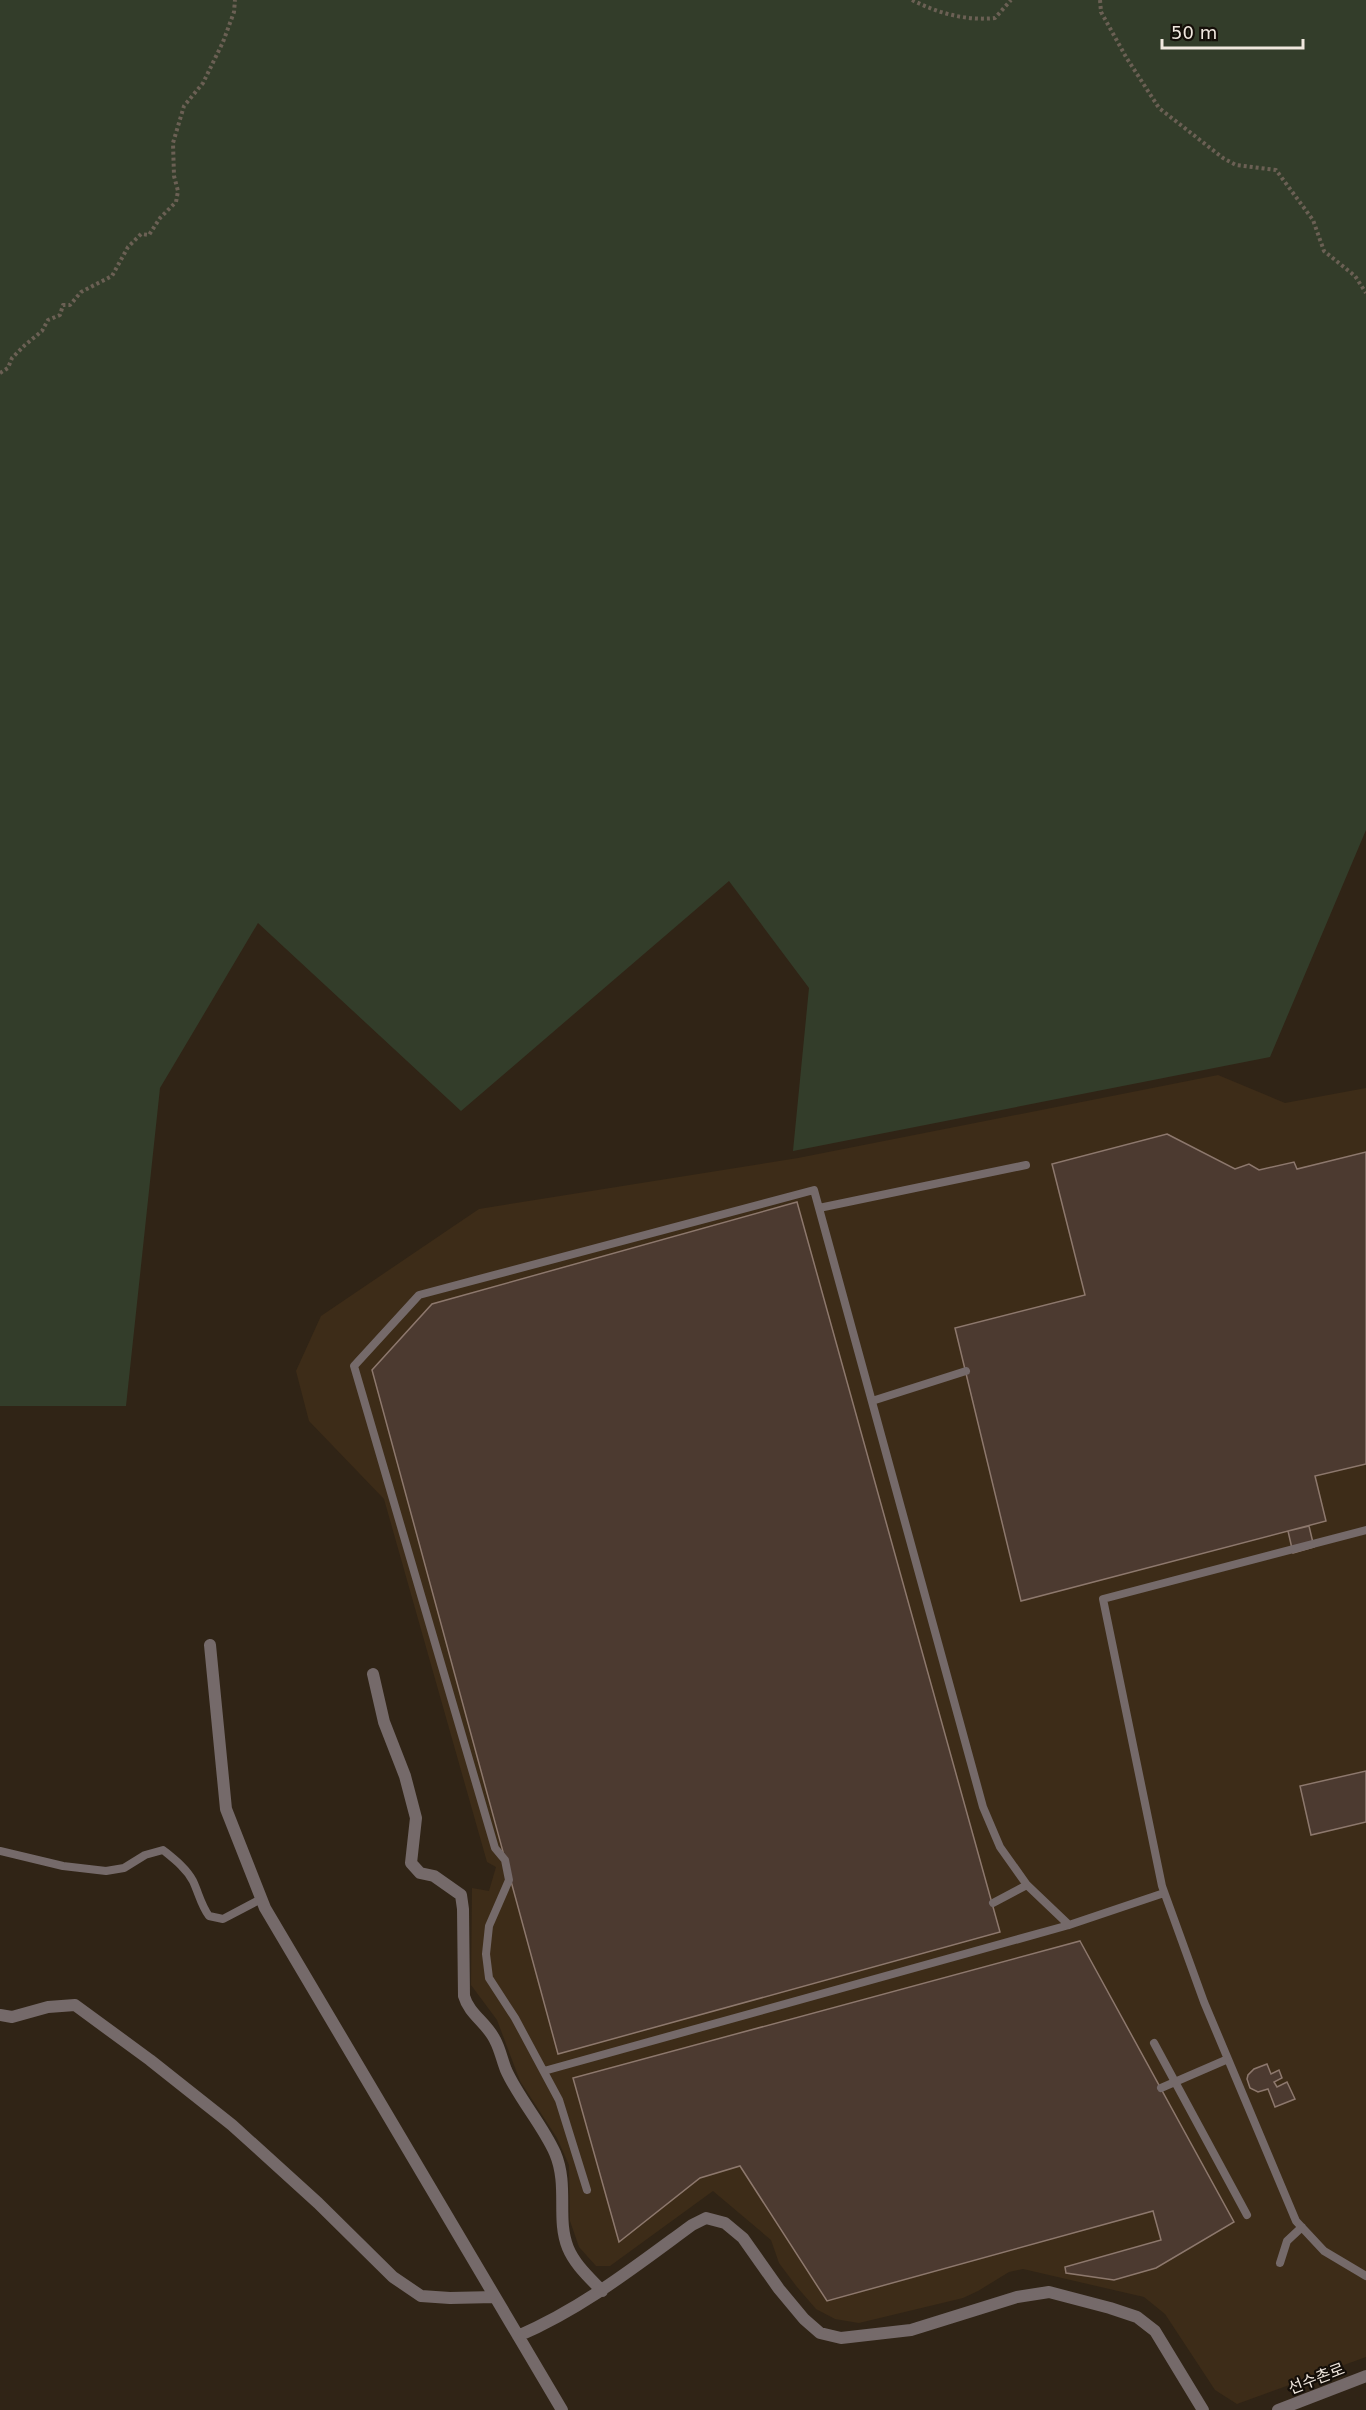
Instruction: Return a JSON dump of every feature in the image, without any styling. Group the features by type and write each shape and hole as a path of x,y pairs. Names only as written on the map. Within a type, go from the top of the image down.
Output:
{"street":[{"path":"210,1645 226,1809 261,1899 562,2410"},
{"path":"373,1674 384,1722 405,1776 416,1818 411,1863 420,1873 434,1876 461,1895 464,1996 467,2007 486,2025 495,2040 506,2071 555,2151 563,2173 564,2230 568,2248 581,2268 602,2291"},
{"path":"0,2015 12,2017 48,2007 75,2005 150,2060 232,2125 318,2203 393,2277 421,2296 495,2297"},
{"path":"518,2336 550,2322 602,2291 692,2225 706,2218 725,2223 742,2238 779,2289 804,2319 820,2333 841,2338 911,2330 1017,2297 1049,2292 1137,2317 1155,2331 1203,2410"},
{"name":"선수촌로","path":"1278,2410 1366,2376"}],"lane":[{"path":"819,1208 1026,1165"},
{"path":"586,2190 558,2100 515,2018 489,1978 486,1954 489,1926 509,1880 505,1860 495,1848 354,1366 418,1295 814,1190 983,1807 1000,1847 1027,1885 1069,1925"},
{"path":"872,1401 966,1371"},
{"path":"1366,1530 1103,1599 1164,1893 1204,2002 1296,2221 1324,2251 1366,2277"},
{"path":"0,1851 63,1866 106,1871 124,1868 145,1855 163,1850 182,1865 193,1880 201,1906 209,1916 223,1919 261,1899"},
{"path":"993,1903 1027,1885"},
{"path":"544,2071 1069,1925 1164,1893"},
{"path":"1154,2043 1247,2216"},
{"path":"1161,2088 1228,2059"},
{"path":"1280,2263 1287,2241 1302,2227"}],"path":[{"path":"0,373 8,368 12,358 42,331 48,320 60,315 63,305 70,305 81,292 112,276 128,247 141,234 149,235 160,218 176,202 178,191 174,176 173,143 184,106 203,83 223,42 234,12 235,0"},
{"path":"912,0 935,12 978,20 994,18 1011,0"},
{"path":"1100,0 1101,12 1126,57 1159,108 1223,158 1236,165 1276,170 1313,220 1324,251 1355,276 1366,293"}],"shaded area":[{"path":"1218,1075 1285,1103 1366,1088 1366,2357 1237,2404 1215,2390 1165,2314 1144,2297 1023,2269 1009,2272 963,2298 859,2323 835,2319 816,2309 797,2287 779,2263 771,2240 713,2191 610,2266 596,2266 579,2247 570,2221 569,2165 557,2138 520,2081 497,2020 471,1985 472,1888 489,1891 496,1867 487,1862 384,1499 309,1421 296,1371 321,1316 479,1209 798,1158"}],"green space":[{"path":"0,0 1366,0 1366,830 1270,1057 793,1151 809,988 729,881 461,1111 258,923 160,1088 126,1406 0,1406"}],"building":[{"path":"1167,1134 1235,1169 1249,1164 1259,1170 1294,1162 1297,1169 1366,1152 1366,1464 1315,1476 1326,1521 1021,1601 955,1328 1085,1295 1052,1164"},
{"path":"797,1202 1000,1932 558,2054 372,1370 432,1304"},
{"path":"1309,1526 1314,1547 1293,1553 1288,1531"},
{"path":"1366,1771 1366,1822 1311,1835 1300,1786"},
{"path":"1080,1941 1234,2222 1156,2268 1114,2280 1066,2273 1065,2267 1161,2240 1153,2211 827,2301 740,2166 700,2178 619,2242 573,2078"},
{"path":"1267,2064 1271,2074 1279,2070 1282,2078 1274,2082 1277,2087 1287,2082 1295,2099 1275,2107 1268,2089 1258,2092 1250,2088 1248,2075 1254,2069"}]}
